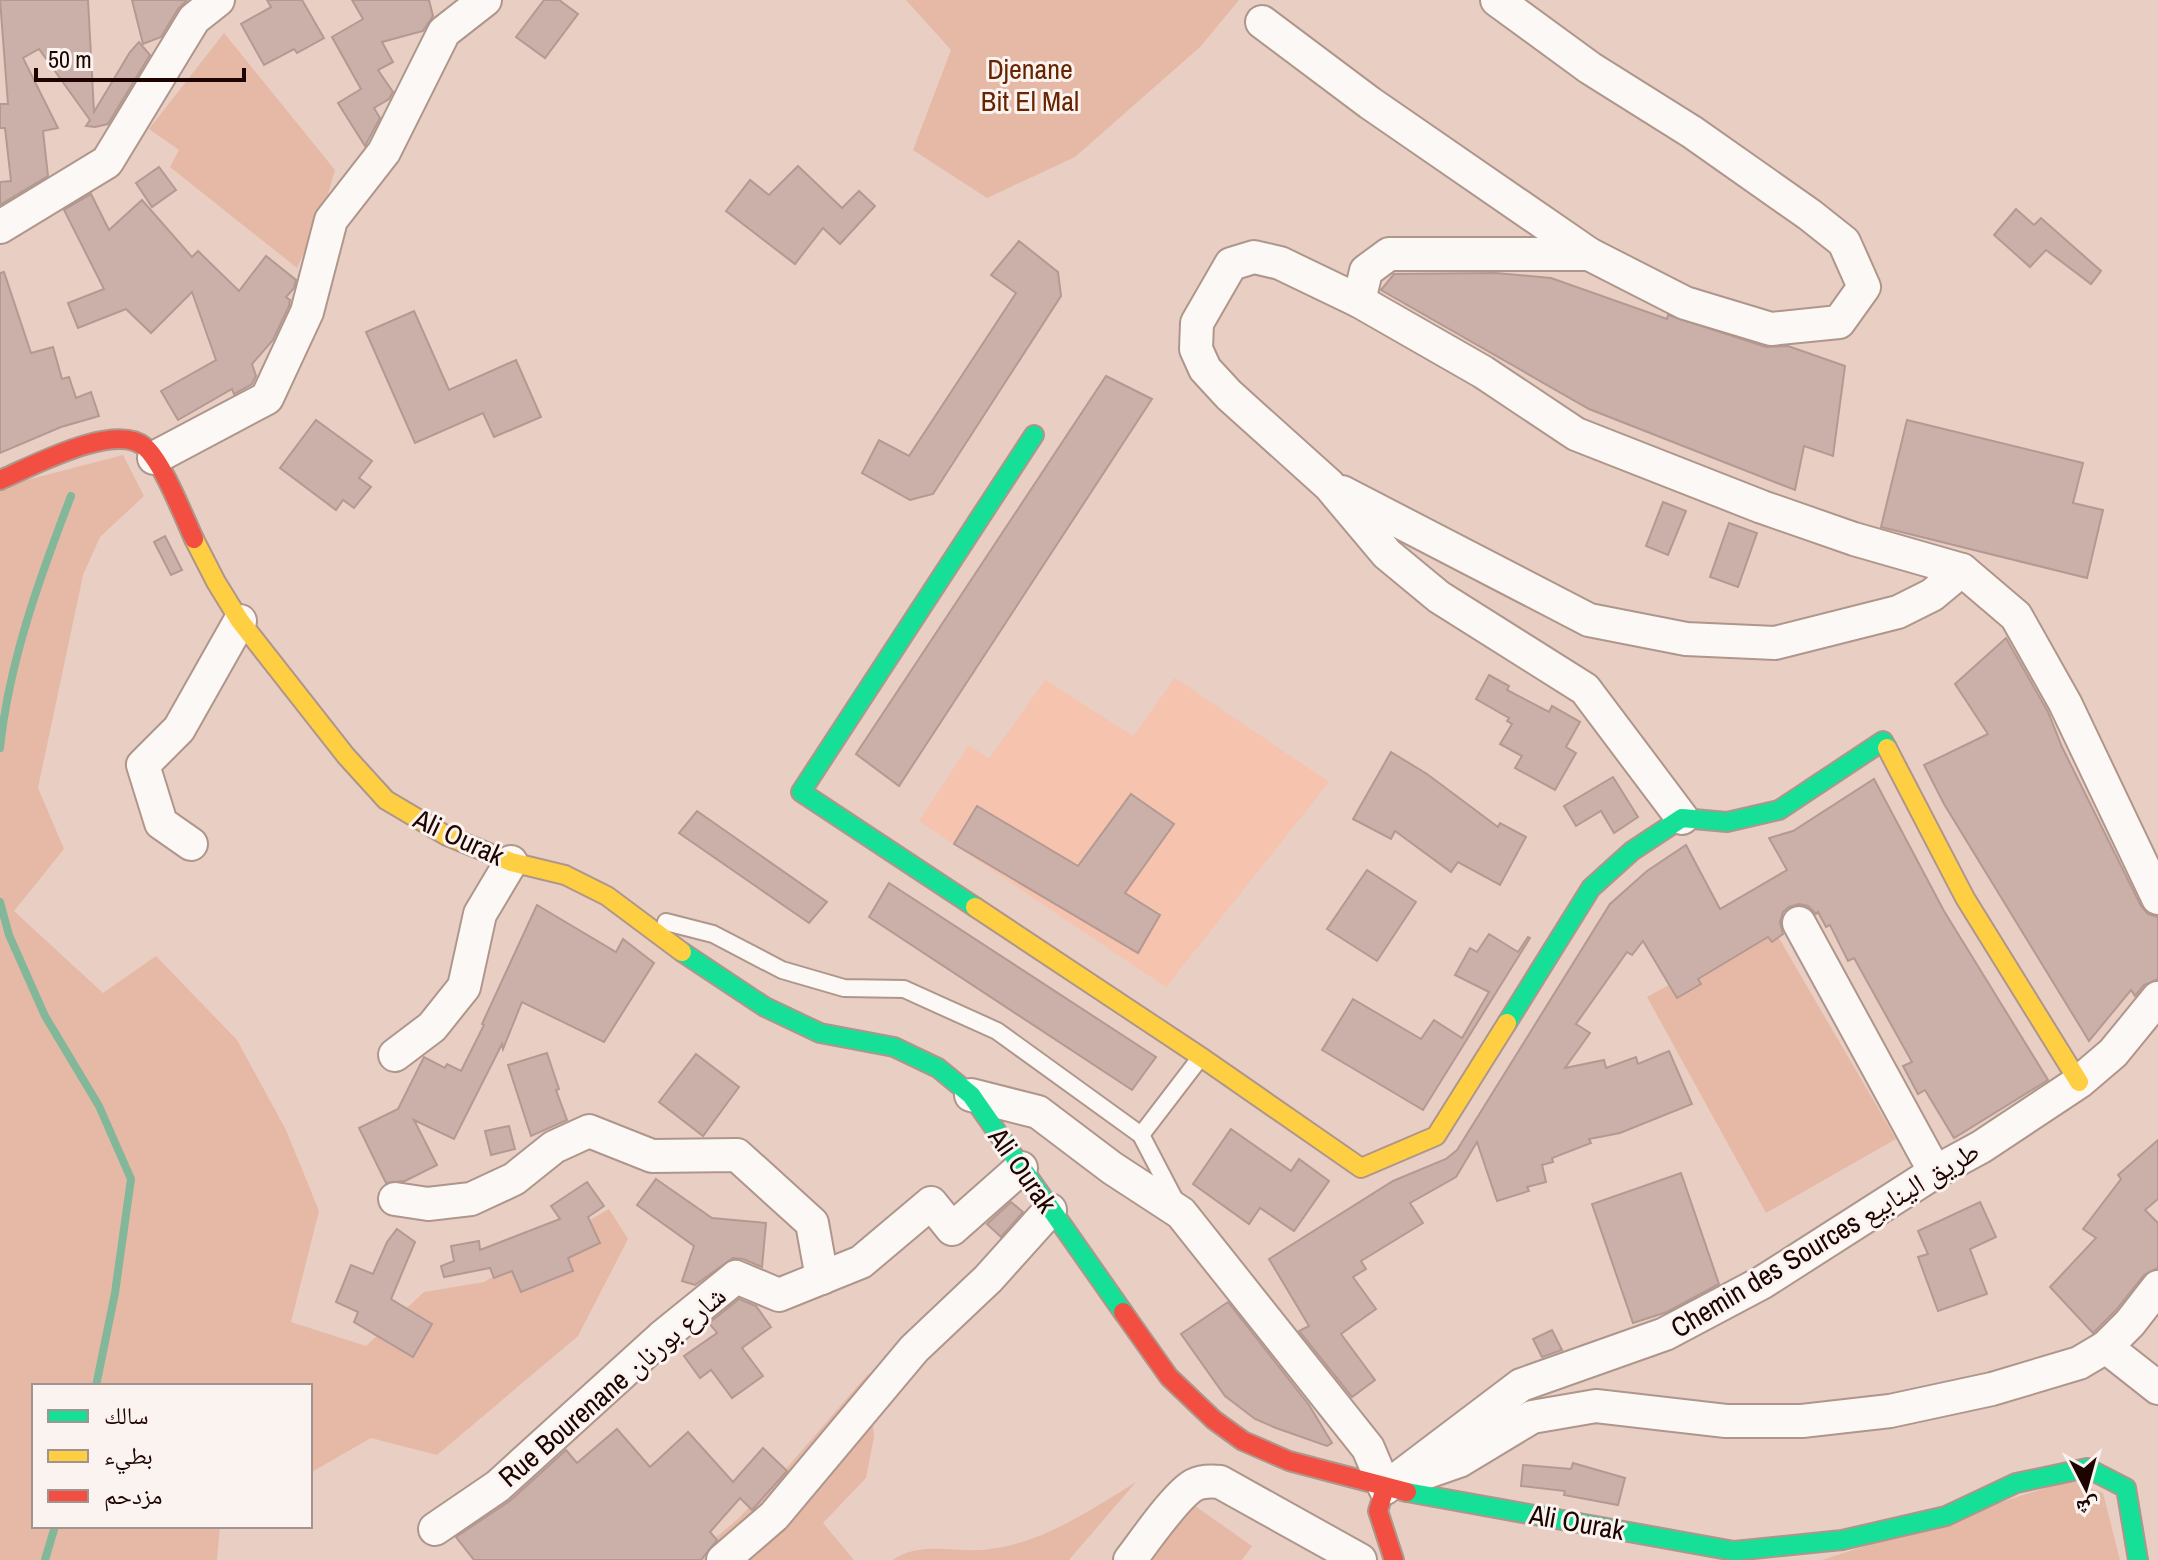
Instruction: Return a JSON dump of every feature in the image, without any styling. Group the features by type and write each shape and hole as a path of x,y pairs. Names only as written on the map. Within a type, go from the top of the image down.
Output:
{"street":[{"path":"0,227 107,162 194,19 218,0"},
{"path":"0,480 88,444 111,440 140,443 154,458 267,398 307,312 331,220 384,152 444,32 485,0"},
{"path":"1262,22 1370,103 1589,254 1685,303 1771,329 1839,322 1864,287 1844,242 1692,132 1590,68 1497,0"},
{"path":"1359,301 1366,271 1389,254 1589,254"},
{"path":"1682,818 1585,689 1439,597 1387,554 1329,485 1229,395 1205,369 1196,349 1197,323 1231,264 1254,257 1280,263 1359,301 1483,372 1576,434 1762,507 1854,539 1962,570 2016,616 2065,703 2158,898"},
{"path":"1034,435 801,792 1201,1057 1361,1168 1436,1136 1591,888 1632,851 1682,818 1727,822 1779,810 1883,741 1965,898 2079,1082"},
{"name":"Ali Ourak","path":"154,458 216,582 240,621 346,756 386,800 447,836 511,862 565,875 607,896 680,951 765,1007 820,1033 894,1047 938,1068 971,1095 1169,1377 1214,1420 1243,1441 1289,1461 1385,1488 1734,1551 1842,1540 1946,1516 2016,1483 2087,1468 2126,1488 2138,1560"},
{"path":"1329,485 1589,620 1686,639 1775,643 1898,612 1932,595 1962,570"},
{"path":"191,844 161,823 143,765 179,729 240,621"},
{"path":"395,1055 432,1027 464,987 480,914 511,862"},
{"path":"1799,923 1935,1172"},
{"name":"Chemin des Sources طريق الينابيع","path":"1385,1488 1521,1385 1665,1334 1763,1282 1935,1172 1981,1147 2079,1082 2113,1053 2158,998"},
{"path":"971,1095 1038,1112 1112,1168 1181,1213 1368,1448 1385,1488 1378,1511 1394,1560"},
{"path":"395,1199 428,1204 471,1199 514,1179 554,1147 589,1131 652,1156 737,1155 812,1223 822,1278"},
{"name":"Rue Bourenane شارع بورنان","path":"435,1529 498,1486 662,1337 736,1277 779,1295 861,1262 931,1203 952,1229 1021,1168"},
{"path":"723,1560 774,1516 914,1349 988,1279 1050,1210"},
{"path":"1385,1488 1459,1461 1532,1417 1596,1406 1726,1421 1802,1421 1890,1411 1992,1389 2079,1363 2106,1347 2130,1323 2158,1287"},
{"path":"2106,1347 2158,1388"},
{"path":"1130,1560 1187,1490 1211,1481 1220,1482 1360,1560"}],"lane":[{"path":"633,914 713,934 782,970 844,988 904,989 997,1031 1141,1135 1181,1213"},
{"path":"1141,1135 1201,1057"}],"shaded area":[{"path":"1175,678 1329,782 1166,987 919,821 969,745 989,759 1045,680 1133,736"}],"green space":[{"name":"Djenane Bit El Mal","path":"906,0 1239,0 1200,47 1075,157 987,198 913,150 951,50"},
{"path":"224,33 335,170 323,211 297,268 170,167 179,150 149,129"},
{"path":"123,455 144,496 100,537 83,575 38,788 64,849 14,911 103,993 156,956 237,1040 286,1130 319,1211 291,1322 366,1346 424,1292 484,1282 609,1209 628,1239 578,1336 437,1455 371,1438 312,1472 312,1384 32,1384 32,1528 220,1528 217,1560 0,1560 0,487"},
{"path":"1773,928 1896,1139 1766,1213 1647,997"},
{"path":"868,1374 874,1437 866,1478 823,1523 854,1560 689,1560 738,1519"},
{"path":"2070,1480 2103,1493 2120,1560 1822,1560"},
{"path":"1136,1482 1069,1560 893,1560 927,1549 990,1549 1030,1540 1084,1514"},
{"path":"1178,1494 1252,1546 1242,1560 1121,1560"}],"building":[{"path":"0,0 88,0 94,112 139,42 150,55 108,124 95,127 86,126 90,120 39,49 23,58 58,128 43,131 48,176 0,205 0,182 11,181 5,128 0,128 0,104 8,104"},
{"path":"132,0 187,0 161,37 143,44"},
{"path":"267,0 302,0 324,38 297,53 294,49 264,65 241,24 271,7"},
{"path":"352,0 429,0 433,16 423,31 382,42 393,62 378,70 393,92 389,99 374,108 380,118 365,146 338,103 361,89 332,37 363,19"},
{"path":"544,0 559,0 578,14 545,58 516,37"},
{"path":"798,166 842,208 859,191 875,206 840,244 823,228 795,264 726,211 750,180 769,195"},
{"path":"159,167 176,190 152,207 136,183"},
{"path":"91,194 109,230 142,200 192,257 198,251 239,291 266,256 296,280 286,297 290,300 289,306 273,340 252,364 256,376 252,384 234,394 232,389 178,420 161,391 216,360 192,292 151,333 126,309 78,328 68,303 104,289 64,210"},
{"path":"2016,209 2034,225 2041,218 2101,271 2091,284 2046,250 2030,267 1994,235"},
{"path":"1019,241 1058,272 1061,296 933,494 910,500 862,473 879,440 909,456 1016,293 991,275"},
{"path":"4,272 31,353 53,347 62,379 69,377 76,398 91,392 99,416 61,427 0,453 0,273"},
{"path":"1496,273 1551,278 1667,319 1668,315 1766,347 1788,346 1845,366 1833,456 1804,446 1795,490 1589,409 1381,290 1394,274"},
{"path":"414,311 449,390 516,360 541,417 494,437 483,413 415,443 366,332"},
{"path":"1106,376 1152,399 899,786 856,754"},
{"path":"316,420 372,461 359,478 371,487 354,508 343,500 336,510 280,468"},
{"path":"1907,420 2083,463 2073,503 2103,510 2087,578 1881,527"},
{"path":"1663,502 1686,511 1668,555 1646,546"},
{"path":"1729,523 1757,533 1738,587 1710,577"},
{"path":"165,536 182,570 171,575 154,542"},
{"path":"2006,638 2048,712 2062,747 2141,906 2148,914 2158,917 2158,979 2144,985 2135,996 2131,990 2089,1041 1944,804 1924,765 1988,734 1955,684"},
{"path":"1489,675 1509,686 1507,690 1549,712 1552,706 1580,722 1566,747 1576,753 1555,790 1515,768 1522,756 1500,744 1512,724 1507,721 1509,718 1476,699"},
{"path":"1391,752 1427,774 1498,827 1500,823 1526,837 1500,885 1458,862 1451,872 1395,831 1391,839 1353,819"},
{"path":"1613,777 1638,817 1614,833 1601,811 1576,826 1564,806"},
{"path":"1874,779 1944,911 2048,1080 1954,1138 1925,1090 1918,1094 1903,1066 1912,1062 1854,958 1848,961 1830,925 1826,927 1818,912 1816,914 1808,906 1799,904 1789,907 1783,912 1780,922 1783,934 1772,942 1768,937 1698,979 1701,984 1677,998 1643,941 1632,955 1627,952 1576,1024 1590,1033 1565,1068 1604,1060 1606,1068 1636,1057 1638,1064 1669,1051 1692,1104 1620,1133 1589,1139 1591,1143 1542,1165 1546,1182 1497,1201 1477,1142 1456,1177 1410,1203 1423,1223 1361,1261 1366,1269 1353,1277 1376,1309 1341,1334 1375,1380 1352,1397 1299,1331 1309,1326 1269,1259 1393,1181 1446,1159 1457,1150 1610,904 1647,871 1686,845 1720,909 1787,870 1769,838 1793,831"},
{"path":"1131,794 1174,824 1125,893 1160,915 1138,953 954,844 977,806 1078,866"},
{"path":"697,811 827,902 809,923 679,833"},
{"path":"1367,870 1416,902 1377,961 1327,929"},
{"path":"889,883 1156,1057 1132,1090 869,917"},
{"path":"537,905 616,952 623,939 654,963 604,1042 522,1002 503,1049 502,1044 454,1139 414,1120 437,1165 405,1181 386,1183 359,1128 398,1109 424,1057 445,1068 447,1064 461,1071"},
{"path":"1489,934 1518,952 1530,938 1423,1110 1322,1050 1353,999 1421,1039 1434,1020 1462,1038 1489,992 1455,975 1470,948 1477,952"},
{"path":"547,1053 567,1120 531,1136 508,1065"},
{"path":"696,1054 739,1087 703,1136 659,1102"},
{"path":"509,1126 515,1149 491,1155 485,1131"},
{"path":"1231,1129 1291,1171 1299,1159 1329,1181 1294,1231 1260,1208 1249,1224 1193,1184"},
{"path":"2158,1140 2158,1199 2145,1210 2158,1223 2158,1268 2144,1275 2093,1333 2050,1287 2096,1238 2083,1229 2121,1179 2118,1175"},
{"path":"1681,1173 1719,1284 1667,1312 1633,1323 1592,1204"},
{"path":"656,1179 712,1218 766,1223 762,1267 733,1258 695,1285 682,1281 694,1246 637,1205"},
{"path":"587,1182 604,1206 588,1217 600,1243 568,1258 573,1271 521,1292 512,1271 494,1278 490,1268 444,1277 441,1266 454,1261 451,1246 479,1241 480,1250 560,1219 551,1206"},
{"path":"1011,1202 1023,1212 1001,1237 987,1224"},
{"path":"1980,1202 1996,1237 1970,1249 1987,1294 1938,1311 1918,1257 1928,1254 1918,1231"},
{"path":"397,1229 415,1242 391,1299 432,1324 413,1357 354,1322 358,1312 336,1302 351,1265 373,1274 387,1242"},
{"path":"739,1299 756,1306 771,1327 742,1348 763,1376 732,1398 711,1370 700,1378 684,1356 717,1333 709,1323"},
{"path":"1228,1302 1309,1405 1332,1443 1327,1446 1255,1419 1225,1396 1181,1334"},
{"path":"1552,1330 1562,1350 1542,1357 1533,1339"},
{"path":"617,1429 650,1467 688,1432 733,1482 763,1448 787,1471 752,1510 740,1498 710,1532 717,1540 701,1560 474,1560 456,1537 511,1500 566,1450 577,1463"},
{"path":"1573,1463 1625,1478 1618,1505 1564,1495 1565,1491 1521,1486 1523,1465 1571,1469"}],"waterway":[{"path":"0,748 18,651 37,588 71,496"},
{"path":"0,902 9,935 45,1016 99,1106 131,1179 115,1293 96,1384"},
{"path":"45,1560 54,1528"}],"traffic: fast":[{"path":"975,907 801,792 1034,435"},
{"path":"1507,1023 1591,888 1632,851 1682,818 1727,822 1779,810 1883,741 1887,748"},
{"path":"682,952 765,1007 820,1033 894,1047 938,1068 971,1095 1123,1312"},
{"path":"1407,1492 1734,1551 1842,1540 1946,1516 2016,1483 2087,1468 2126,1488 2138,1560"}],"traffic: slow":[{"path":"194,539 240,621 346,756 386,800 447,836 511,862 565,875 607,896 682,952"},
{"path":"1887,748 1965,898 2079,1082"},
{"path":"975,907 1361,1168 1436,1136 1507,1023"}],"traffic: jam":[{"path":"0,480 73,449 114,439 131,440 145,447 159,465 194,539"},
{"path":"1123,1312 1169,1377 1214,1420 1243,1441 1289,1461 1407,1492"},
{"path":"1385,1488 1378,1511 1394,1560"}]}
